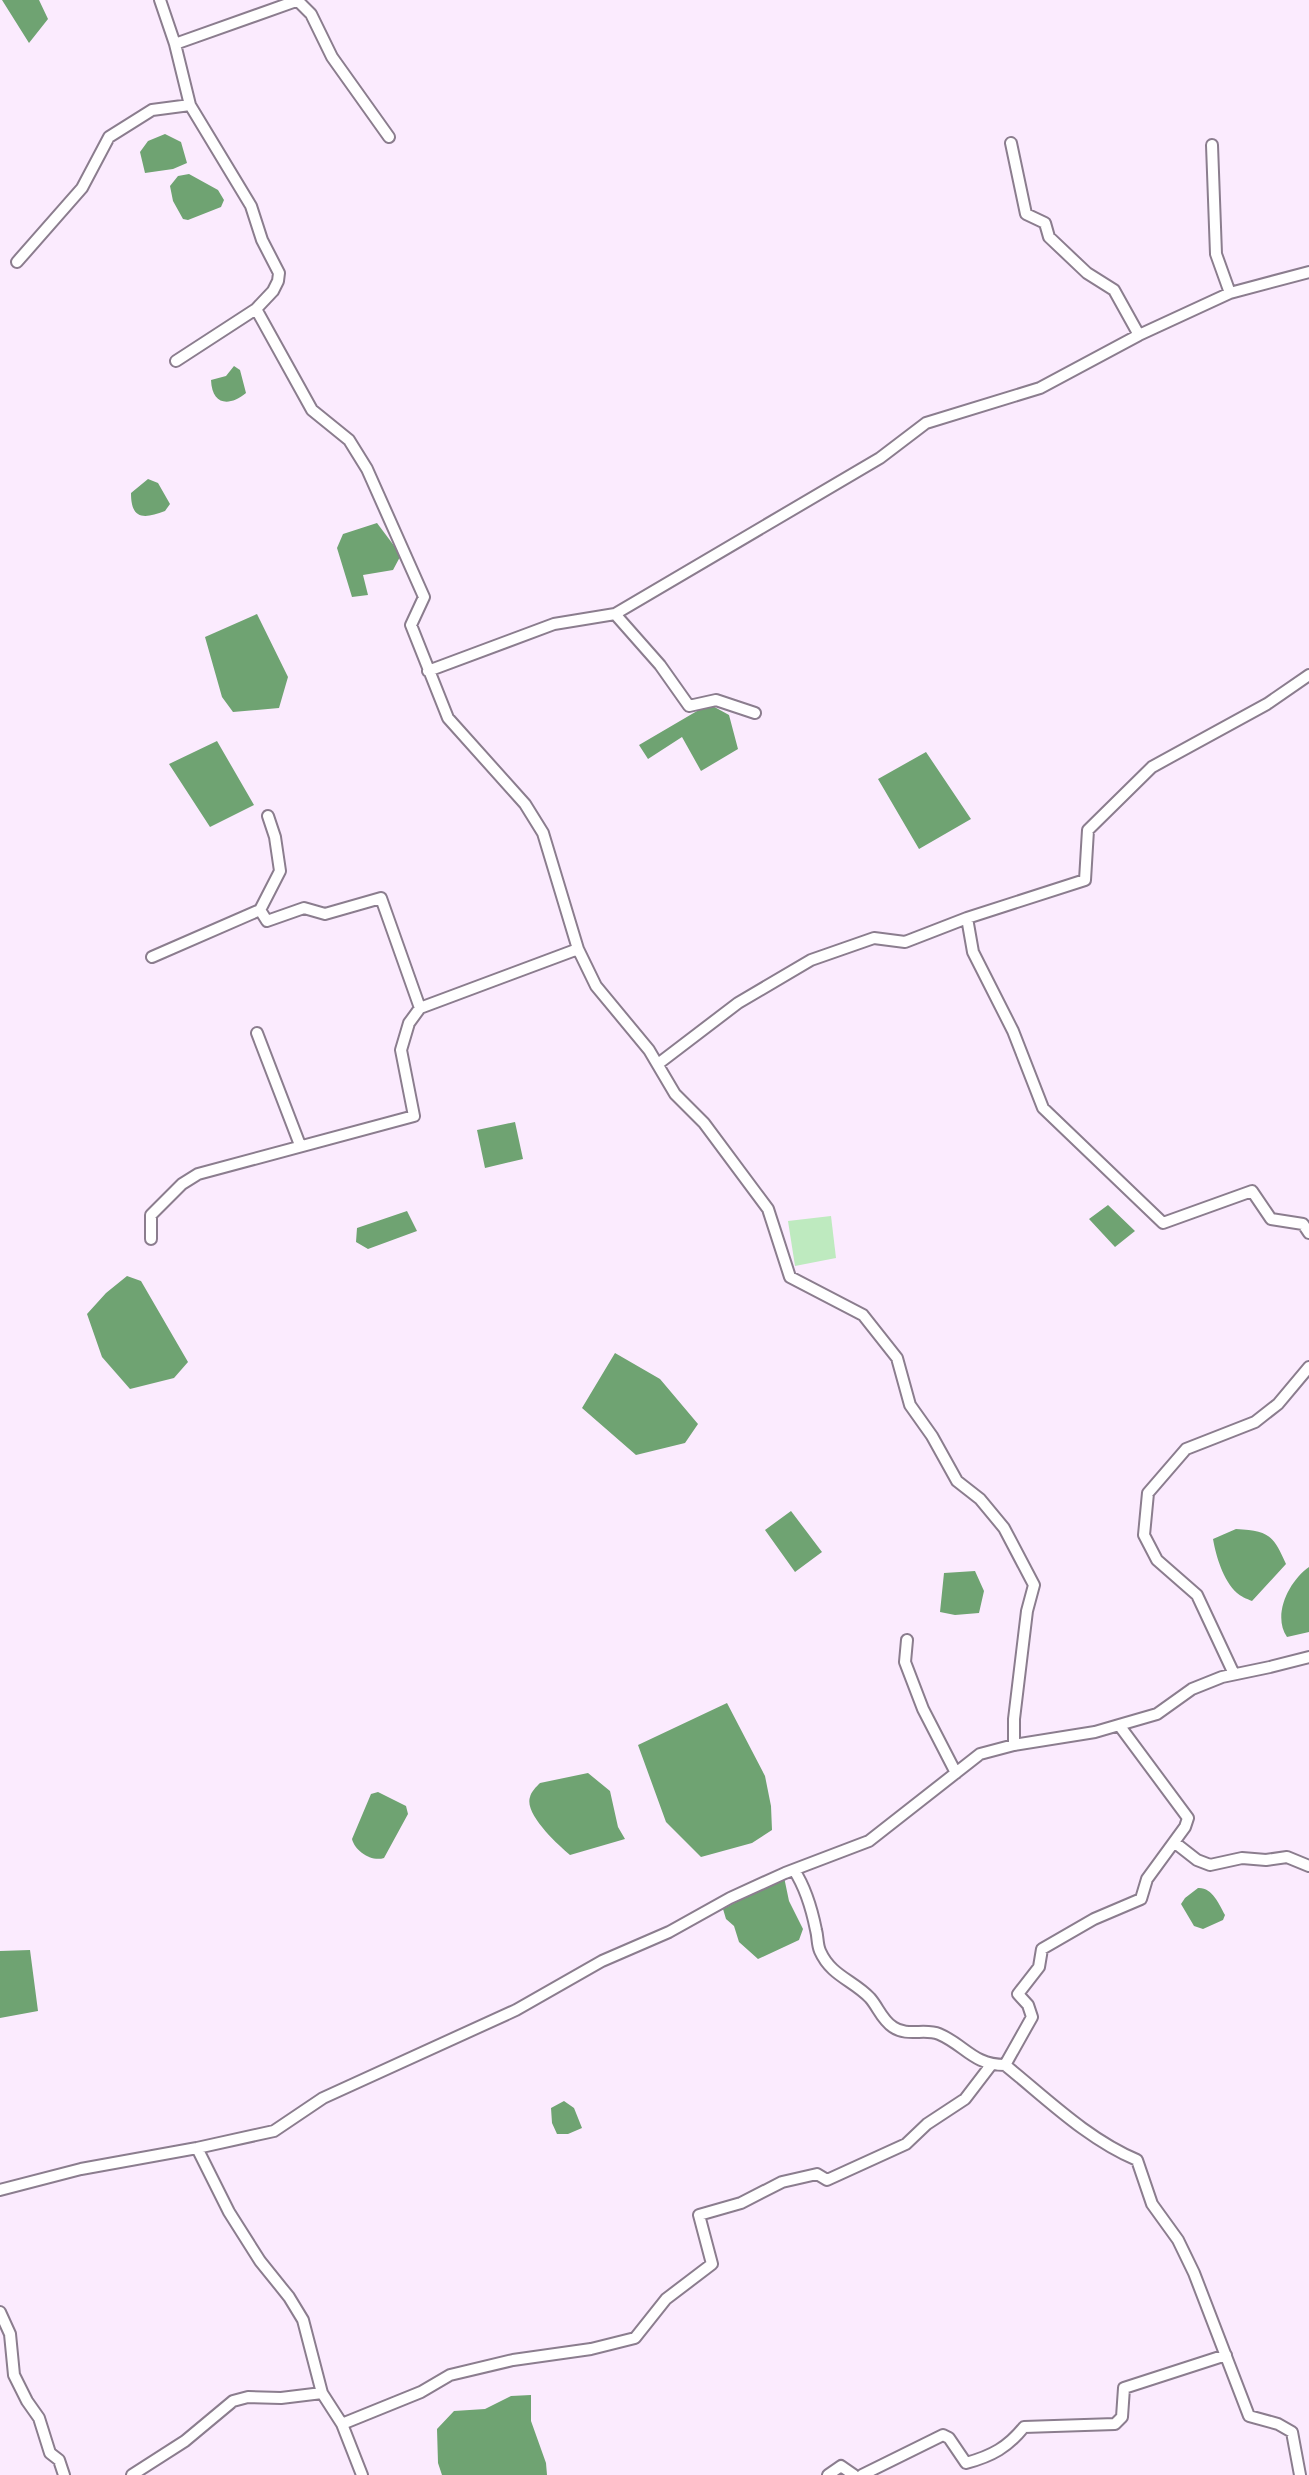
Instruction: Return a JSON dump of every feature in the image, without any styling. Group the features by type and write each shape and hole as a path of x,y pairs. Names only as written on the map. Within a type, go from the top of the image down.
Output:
{"street":[{"path":"160,0 176,44 190,105 251,206 261,240 279,273 273,290 256,309 176,361"},
{"path":"176,44 298,0 312,14 332,57 389,137"},
{"path":"17,262 82,188 108,136 152,110 190,105"},
{"path":"1011,144 1026,215 1045,223 1049,237 1087,273 1114,290 1139,334"},
{"path":"1212,145 1216,254 1230,293"},
{"path":"428,671 554,624 615,614 880,458 926,423 1040,388 1139,334 1230,293 1309,272"},
{"path":"256,309 312,410 349,440 367,469 424,597 411,625 448,718 525,804 543,833 578,949 596,986 649,1050 676,1094 704,1124 768,1209 790,1277 863,1315 897,1358 910,1405 932,1436 957,1481 980,1499 1004,1528 1034,1585 1027,1611 1014,1719 1014,1745"},
{"path":"615,614 660,665 689,706 716,701 755,713"},
{"path":"658,1064 738,1003 811,960 874,938 905,942 967,918 1085,880 1088,831 1152,767 1267,704 1309,675"},
{"path":"152,957 260,909 280,872 275,837 268,816"},
{"path":"260,909 267,920 304,908 325,914 381,898 420,1009"},
{"path":"967,918 973,952 1013,1031 1043,1108 1163,1223 1252,1192 1271,1219 1303,1224 1309,1233"},
{"path":"151,1239 151,1215 182,1184 198,1174 414,1116 401,1050 409,1023 420,1009 578,949"},
{"path":"257,1033 300,1145"},
{"path":"1234,1674 1197,1595 1157,1560 1144,1535 1149,1493 1186,1449 1255,1422 1279,1404 1309,1367"},
{"path":"907,1640 905,1662 923,1709 956,1773"},
{"path":"0,2190 81,2169 274,2131 323,2098 516,2010 602,1961 669,1932 730,1898 869,1841 980,1754 1014,1745 1119,1726 1157,1714 1192,1689 1234,1674 1309,1657"},
{"path":"1005,2065 1032,2017 1028,2005 1018,1994 1039,1967 1042,1949 1094,1919 1141,1899 1147,1880 1185,1827 1188,1818 1119,1726"},
{"path":"1174,1842 1197,1860 1210,1865 1242,1858 1266,1860 1287,1857 1309,1866"},
{"path":"794,1870 810,1911 820,1953 837,1975 870,1998 894,2028 910,2033 934,2032 953,2040 966,2053 991,2065 1005,2065 1097,2138 1118,2152 1137,2160 1152,2204 1185,2255 1249,2416 1278,2424 1292,2432 1304,2458 1300,2475"},
{"path":"342,2424 421,2392 450,2375 513,2360 591,2349 635,2338 666,2299 712,2264 699,2215 741,2203 782,2182 817,2174 827,2180 906,2144 927,2124 965,2099 991,2065"},
{"path":"197,2148 229,2212 260,2262 289,2297 303,2320 322,2393 342,2424 362,2475"},
{"path":"0,2312 10,2334 14,2375 39,2418 50,2453 59,2460 64,2475"},
{"path":"862,2475 943,2435 950,2438 966,2462 978,2460 1010,2444 1024,2427 1115,2424 1122,2417 1124,2388 1226,2355"},
{"path":"132,2475 185,2441 233,2401 248,2397 281,2398 322,2393"},
{"path":"828,2475 841,2466 854,2475"}],"shaded area":[{"path":"2,0 39,0 48,19 29,43"},
{"path":"165,134 181,142 187,163 173,169 145,173 140,152 148,141"},
{"path":"189,174 218,190 224,200 221,207 188,220 183,219 173,201 170,186 178,176"},
{"path":"234,366 240,370 246,393 228,402 222,401 214,395 211,380 226,376"},
{"path":"148,479 158,483 170,504 165,511 145,516 136,513 131,493"},
{"path":"377,523 401,555 393,570 363,575 368,595 352,597 337,548 343,534"},
{"path":"257,614 288,677 279,708 233,712 222,697 205,637"},
{"path":"709,704 729,715 738,749 701,771 682,737 648,759 639,745"},
{"path":"217,741 254,805 210,827 169,764"},
{"path":"926,752 971,819 919,849 878,779"},
{"path":"515,1122 523,1159 485,1168 477,1130"},
{"path":"1108,1205 1135,1231 1115,1247 1089,1219"},
{"path":"407,1211 417,1231 368,1249 356,1242 357,1228"},
{"path":"831,1216 836,1258 795,1266 788,1221"},
{"path":"127,1276 141,1281 188,1362 174,1378 130,1389 102,1357 87,1314 106,1293"},
{"path":"615,1353 660,1379 698,1424 685,1443 636,1455 582,1408"},
{"path":"791,1511 822,1552 795,1572 765,1530"},
{"path":"1236,1529 1255,1531 1268,1536 1277,1546 1286,1564 1252,1601 1232,1588 1221,1568 1214,1546 1213,1539"},
{"path":"1309,1567 1309,1632 1287,1637 1281,1619 1285,1599 1295,1581"},
{"path":"975,1571 984,1591 979,1613 955,1615 940,1612 944,1573"},
{"path":"727,1703 765,1776 772,1830 752,1843 701,1857 666,1822 638,1745"},
{"path":"588,1773 610,1791 618,1827 625,1839 570,1855 550,1837 537,1820 532,1812 530,1797 540,1783"},
{"path":"378,1792 406,1806 408,1814 384,1858 379,1859 364,1854 356,1848 352,1839 371,1794"},
{"path":"784,1877 789,1901 803,1929 799,1940 758,1959 739,1942 734,1926 726,1919 723,1909"},
{"path":"1198,1888 1211,1893 1225,1915 1223,1920 1203,1929 1194,1926 1181,1904"},
{"path":"30,1950 38,2011 0,2018 0,1951"},
{"path":"564,2101 574,2108 582,2128 568,2134 557,2134 552,2123 551,2108"},
{"path":"531,2395 531,2421 546,2463 547,2475 442,2475 438,2463 437,2429 454,2411 485,2409 511,2396"}]}
